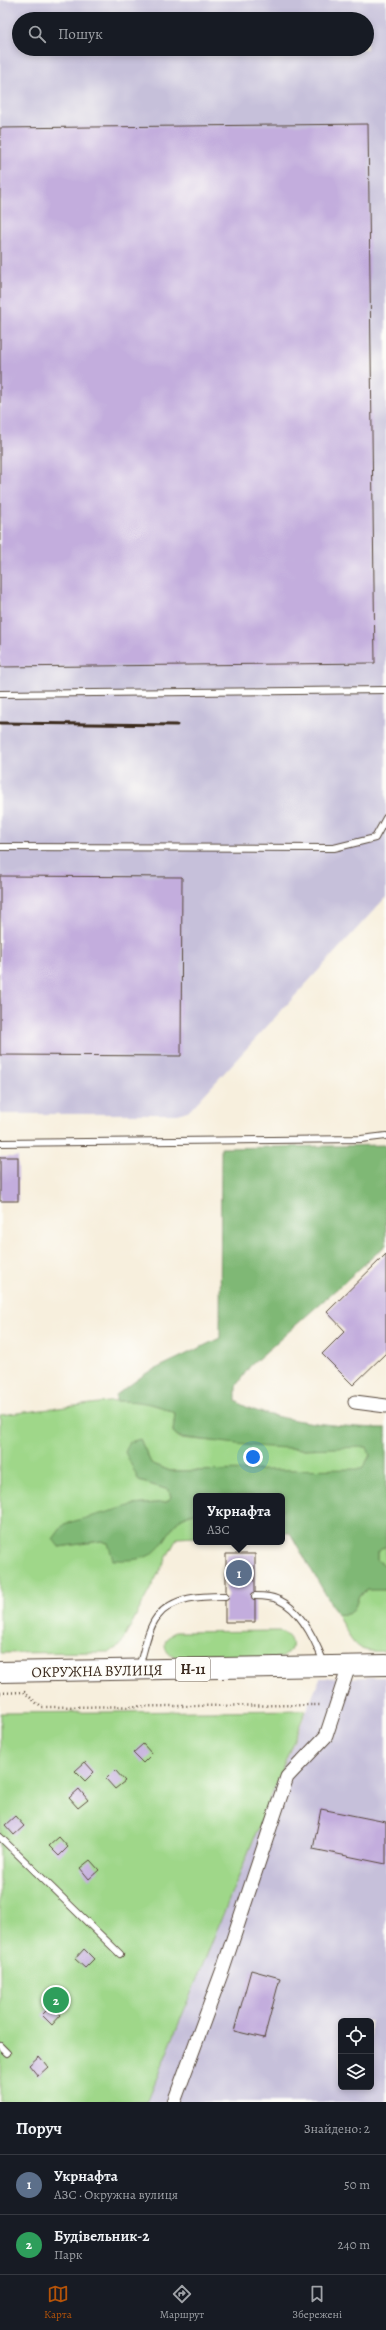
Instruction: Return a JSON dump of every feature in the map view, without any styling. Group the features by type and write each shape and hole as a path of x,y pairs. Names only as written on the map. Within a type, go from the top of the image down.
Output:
{"main road":[{"name":"ОКРУЖНА ВУЛИЦЯ","path":"0,1672 386,1665"}],"street":[{"path":"355,1402 386,1406"},
{"path":"174,2102 223,1969 287,1777 326,1736 349,1666"}],"lane":[{"path":"0,694 386,690"},
{"path":"0,847 334,848 375,838 386,818"},
{"path":"0,1143 361,1139 386,1136"},
{"path":"138,1670 156,1617 182,1599 200,1596 226,1596"},
{"path":"255,1596 266,1596 280,1600 291,1609 319,1649 325,1666"},
{"path":"0,1837 120,1954"},
{"path":"0,2046 7,2053"}],"path":[{"path":"0,1692 24,1692 41,1707 336,1705"}],"shaded area":[{"path":"0,0 386,0 386,897 190,1110 178,1114 0,1114"},
{"path":"386,1677 386,2102 147,2102 320,1678"}],"green space":[{"path":"386,1145 386,1245 250,1366 236,1386 236,1401 248,1408 265,1414 330,1425 386,1428 386,1546 377,1552 377,1560 386,1566 386,1590 368,1590 359,1595 354,1608 347,1614 337,1614 290,1533 285,1533 285,1493 193,1493 193,1514 181,1519 156,1550 150,1555 132,1560 113,1560 108,1543 101,1541 59,1547 53,1539 64,1524 133,1505 167,1502 171,1497 169,1490 139,1481 125,1452 130,1442 140,1439 151,1463 170,1471 362,1469 370,1456 367,1447 303,1449 253,1446 179,1437 173,1432 175,1413 146,1403 116,1401 116,1395 145,1374 220,1338 221,1148"},
{"path":"140,1400 157,1404 175,1413 173,1432 180,1438 303,1449 359,1445 368,1447 370,1455 362,1470 170,1471 151,1463 140,1439 139,1481 169,1490 171,1497 167,1502 133,1505 59,1547 101,1541 108,1543 164,1540 177,1522 193,1514 193,1537 177,1538 120,1646 109,1652 0,1653 0,1415 116,1401"},
{"path":"386,1546 386,1566 377,1561 377,1552"},
{"path":"368,1590 386,1590 386,1651 366,1650 359,1648 350,1638 337,1614 350,1613 354,1608 359,1595"},
{"path":"280,1631 291,1640 291,1648 289,1652 281,1658 176,1658 168,1652 165,1645 167,1638 175,1632"},
{"path":"306,1710 147,2102 0,2102 0,1713"}],"building":[{"path":"368,124 375,663 0,667 0,128"},
{"path":"0,876 182,877 181,1056 0,1055"},
{"path":"0,1157 18,1157 18,1201 0,1201"},
{"path":"386,1254 386,1353 353,1385 322,1354 345,1331 327,1312"},
{"path":"226,1554 255,1554 255,1592 251,1596 255,1600 255,1622 225,1622 225,1600 229,1596 226,1592"},
{"path":"143,1744 152,1754 143,1763 133,1753"},
{"path":"85,1762 94,1772 85,1781 75,1771"},
{"path":"115,1770 125,1781 115,1789 106,1779"},
{"path":"79,1789 88,1800 78,1808 69,1798"},
{"path":"321,1809 386,1822 386,1864 313,1849"},
{"path":"15,1816 24,1826 14,1835 5,1825"},
{"path":"59,1837 68,1847 59,1856 49,1846"},
{"path":"90,1860 99,1870 89,1879 80,1868"},
{"path":"84,1949 94,1959 85,1968 75,1959"},
{"path":"251,1970 280,1978 264,2038 234,2031"},
{"path":"51,2006 61,2015 52,2025 42,2015"},
{"path":"39,2056 48,2067 38,2076 29,2065"}],"railway":[{"path":"0,723 177,725"}],"place":[{"name":"Укрнафта","path":"239,1573"},
{"name":"Будівельник-2","path":"56,2000"}]}
